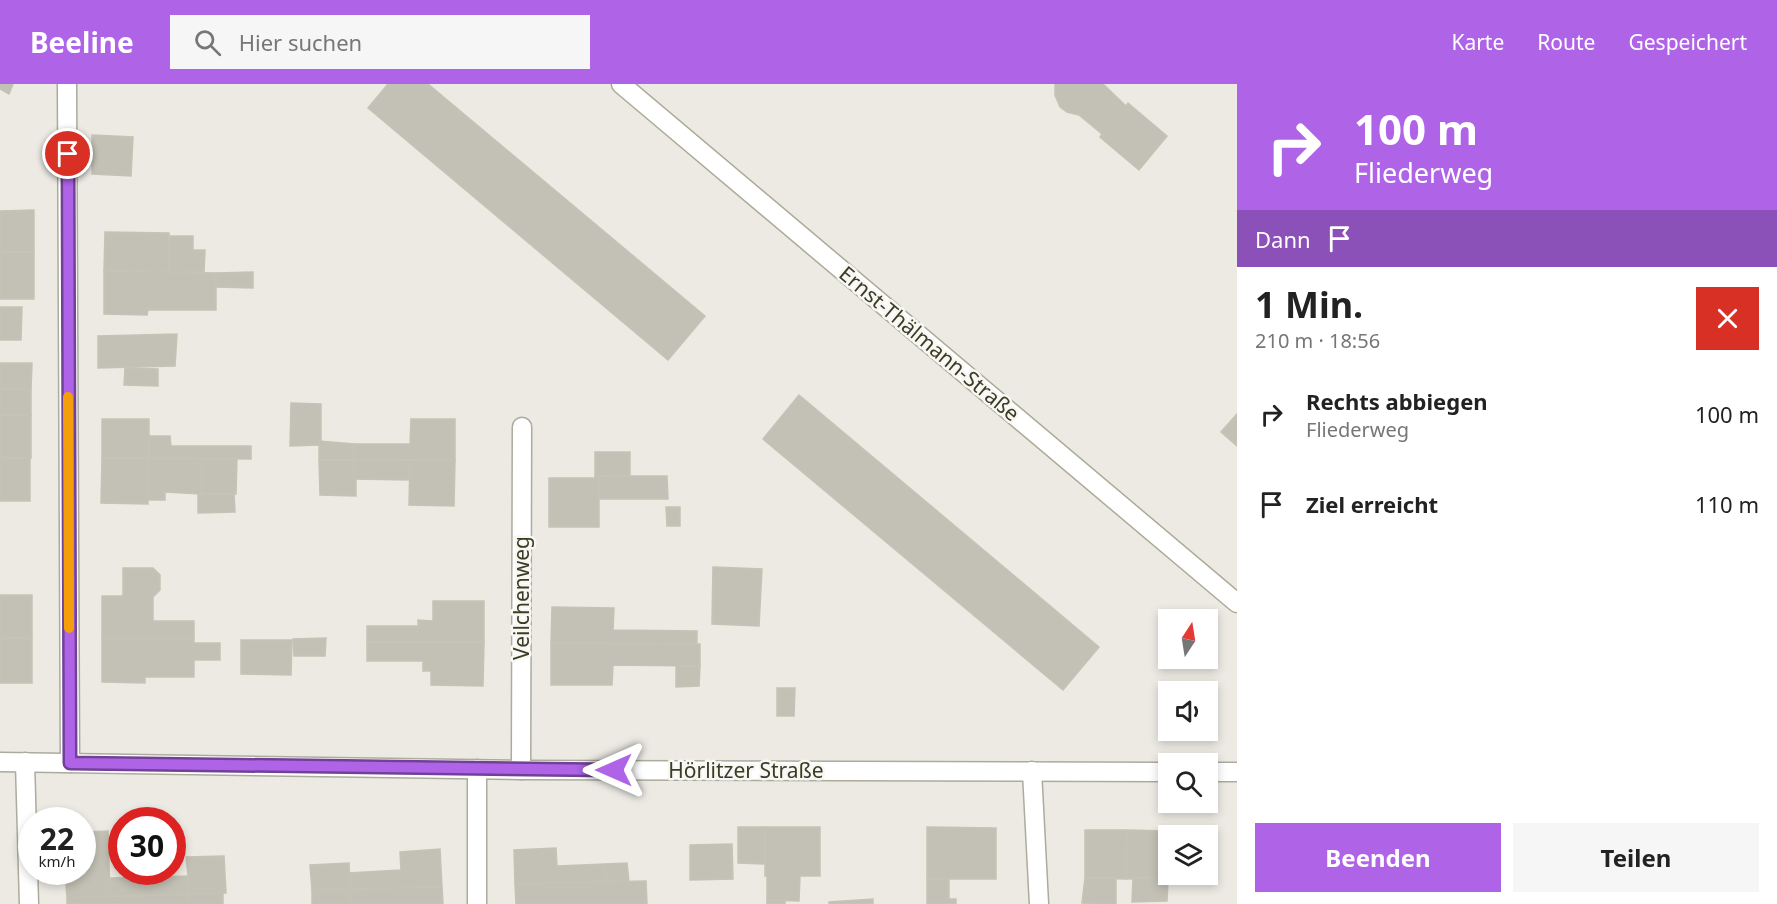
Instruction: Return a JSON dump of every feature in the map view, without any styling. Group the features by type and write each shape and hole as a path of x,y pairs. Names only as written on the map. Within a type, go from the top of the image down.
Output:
{"street":[{"path":"67,84 70,763"},
{"name":"Ernst-Thälmann-Straße","path":"621,84 1237,603"},
{"name":"Veilchenweg","path":"521,770 522,427"},
{"name":"Hörlitzer Straße","path":"0,762 477,770 1158,772"},
{"path":"25,762 29,904"},
{"path":"477,770 477,904"},
{"path":"1032,771 1039,904"},
{"path":"1218,772 1237,772"}],"building":[{"path":"0,84 13,84 9,94 0,89"},
{"path":"388,84 428,84 705,316 668,360 368,108"},
{"path":"1055,84 1103,84 1126,106 1128,103 1167,136 1139,170 1100,137 1102,134 1079,115 1067,112 1060,107 1055,95"},
{"path":"92,135 133,137 131,176 92,174"},
{"path":"34,210 34,252 0,252 0,211"},
{"path":"105,232 169,233 169,272 104,271"},
{"path":"169,236 193,236 193,250 205,250 204,272 169,272"},
{"path":"0,252 34,252 34,299 0,299"},
{"path":"104,271 216,273 216,310 148,310 147,315 104,314"},
{"path":"253,272 253,288 216,287 216,273"},
{"path":"0,307 22,307 21,340 0,340"},
{"path":"177,334 175,366 98,368 98,336"},
{"path":"0,363 32,363 31,389 0,389"},
{"path":"125,368 158,369 158,386 124,385"},
{"path":"0,389 31,389 31,415 0,415"},
{"path":"799,395 1099,647 1063,690 763,439"},
{"path":"291,403 321,404 321,441 319,445 290,446"},
{"path":"1237,414 1237,446 1221,432"},
{"path":"0,415 31,415 31,458 0,458"},
{"path":"102,419 149,419 149,458 102,458"},
{"path":"411,419 455,419 455,460 354,460 354,444 410,444"},
{"path":"149,436 170,436 171,446 251,446 251,459 149,458"},
{"path":"319,441 354,444 354,460 319,460"},
{"path":"595,452 630,452 630,475 595,476"},
{"path":"0,458 30,458 30,501 0,501"},
{"path":"102,458 149,458 148,504 101,503"},
{"path":"149,458 203,459 201,494 165,492 165,500 148,500"},
{"path":"203,459 237,459 236,494 201,494"},
{"path":"319,460 354,460 356,496 320,495"},
{"path":"354,460 410,461 410,480 354,479"},
{"path":"455,460 454,506 409,505 410,461"},
{"path":"599,476 599,527 549,527 549,478 595,478"},
{"path":"599,476 667,476 668,499 599,499"},
{"path":"198,494 234,494 235,512 198,513"},
{"path":"666,507 680,507 680,526 667,526"},
{"path":"713,567 762,569 759,626 712,624"},
{"path":"123,568 153,568 160,575 160,590 153,597 153,621 194,621 194,639 102,638 102,596 123,596"},
{"path":"0,595 32,595 32,638 0,638"},
{"path":"433,601 484,601 484,642 367,642 367,626 418,626 418,620 433,621"},
{"path":"552,607 614,608 613,630 697,631 697,644 551,643"},
{"path":"0,638 32,638 32,683 0,683"},
{"path":"102,638 194,639 194,643 220,643 220,660 194,660 194,677 145,677 145,683 102,682"},
{"path":"326,638 325,656 294,656 293,639"},
{"path":"241,640 292,640 291,675 241,674"},
{"path":"367,642 484,642 483,686 431,685 431,671 423,671 423,661 367,661"},
{"path":"551,643 700,644 700,666 613,665 612,685 551,685"},
{"path":"676,666 700,666 699,686 676,687"},
{"path":"777,688 795,688 794,716 777,716"},
{"path":"738,827 765,827 765,864 738,863"},
{"path":"765,827 820,827 820,876 800,876 799,901 767,900"},
{"path":"927,827 996,828 996,879 927,879"},
{"path":"1085,830 1127,830 1126,879 1085,878"},
{"path":"1127,830 1158,831 1158,878 1126,879"},
{"path":"96,831 108,831 110,896 67,898 66,885 96,885"},
{"path":"732,844 733,879 690,880 690,845"},
{"path":"556,848 557,866 605,864 606,882 515,884 514,850"},
{"path":"440,849 442,887 350,889 349,873 401,870 400,852"},
{"path":"224,856 226,893 187,894 186,857"},
{"path":"349,863 350,889 312,890 310,865"},
{"path":"627,863 629,882 606,882 605,864"},
{"path":"186,876 188,876 187,894 110,896 109,885 186,885"},
{"path":"1085,878 1116,878 1116,904 1082,903"},
{"path":"1133,878 1158,878 1158,885 1168,885 1167,901 1132,902"},
{"path":"927,879 949,879 949,899 956,899 956,904 927,904"},
{"path":"646,881 647,904 516,904 515,884"},
{"path":"442,887 443,904 351,904 350,889"},
{"path":"350,889 351,904 312,904 312,890"},
{"path":"223,893 223,904 188,904 187,894"},
{"path":"187,894 188,904 67,904 67,898"},
{"path":"873,899 873,904 829,904 829,902"},
{"path":"767,900 785,900 785,904 767,904"}],"slow traffic":[{"path":"68,397 69,628"}],"route":[{"path":"68,154 70,763 614,770"}]}
